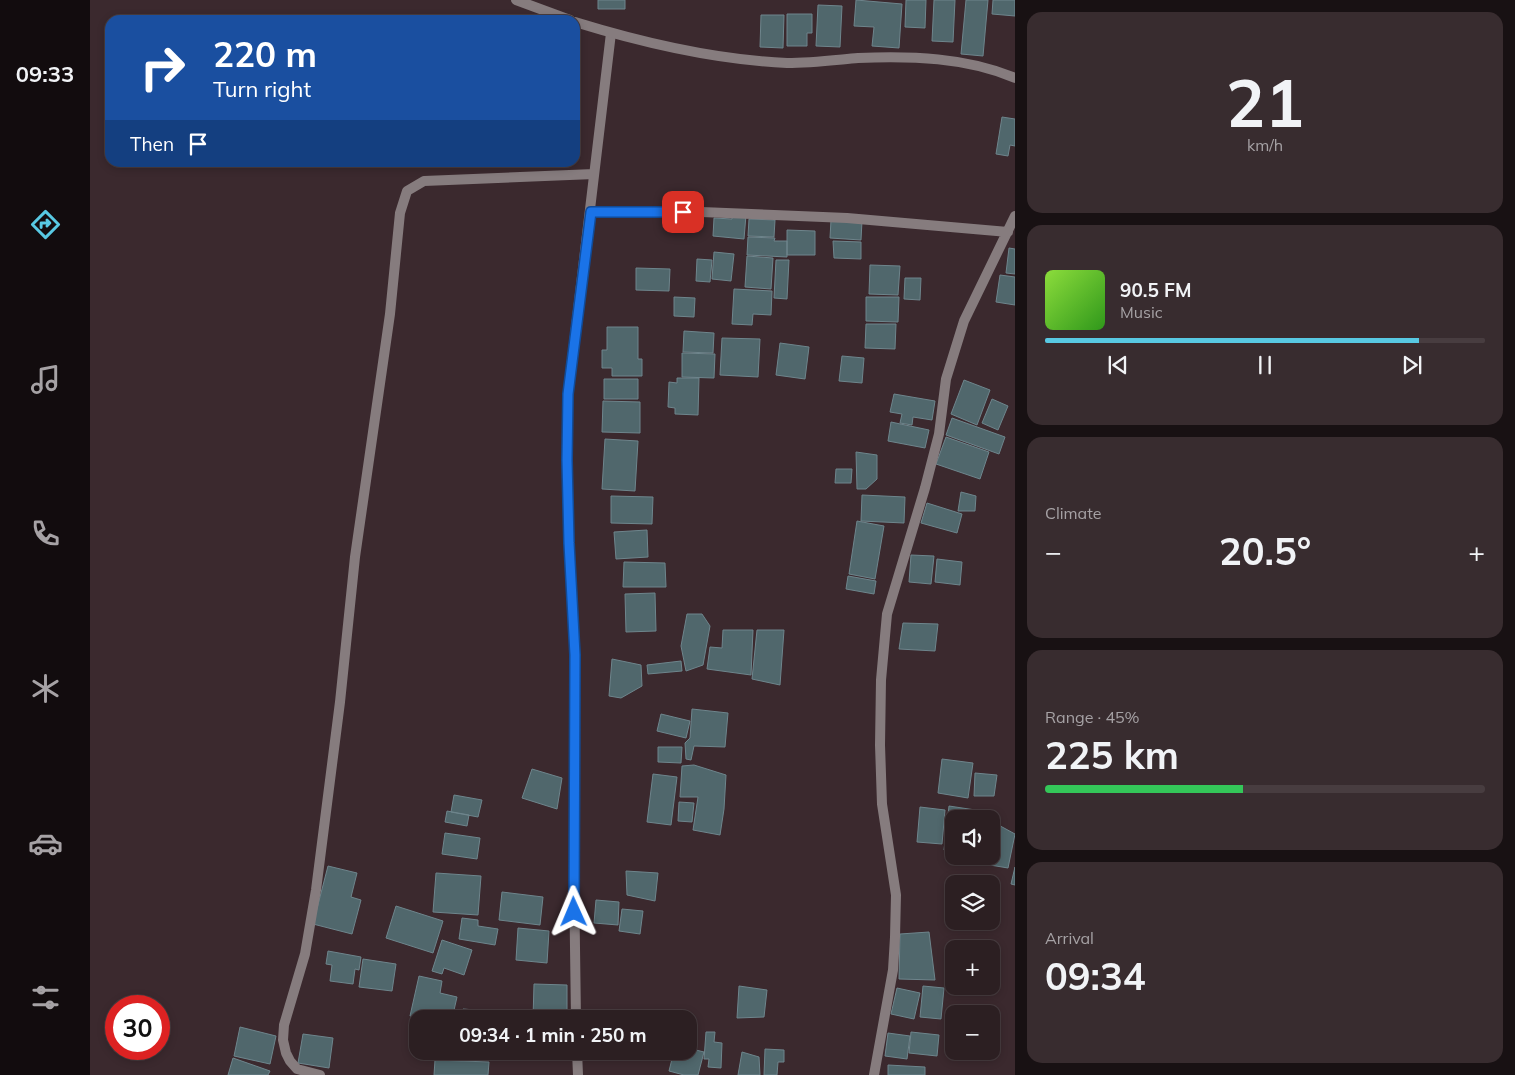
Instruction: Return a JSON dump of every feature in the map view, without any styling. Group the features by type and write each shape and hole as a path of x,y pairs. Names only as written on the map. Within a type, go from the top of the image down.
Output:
{"street":[{"path":"516,0 556,15"},
{"path":"580,24 611,33 728,58 788,63 860,58 904,57 934,59 963,62 994,69 1015,78"},
{"path":"576,1010 574,876 575,655 569,543 568,394 611,33"},
{"path":"320,1075 297,1069 290,1061 283,1040 284,1025 304,954 316,890 340,702 355,558 390,314 400,212 407,191 424,181 594,174"},
{"path":"591,212 701,212 847,218 1008,232"},
{"path":"874,1075 893,970 895,938 896,894 882,804 880,744 881,680 886,614 925,488 939,434 946,379 964,321 1015,216"},
{"path":"577,1060 578,1075"}],"building":[{"path":"598,0 625,0 625,9 598,9"},
{"path":"856,0 902,4 899,48 872,46 874,27 854,26"},
{"path":"906,0 926,0 925,28 905,27"},
{"path":"934,0 955,0 953,42 932,41"},
{"path":"966,0 988,0 983,56 961,54"},
{"path":"993,0 1015,0 1015,16 992,14"},
{"path":"818,5 842,6 840,47 816,46"},
{"path":"787,14 812,14 812,33 807,33 807,46 787,46"},
{"path":"761,15 784,15 783,48 760,47"},
{"path":"1002,117 1015,119 1015,146 1010,145 1008,156 996,154"},
{"path":"732,214 746,215 744,239 713,236 714,218 732,219"},
{"path":"749,219 775,220 774,237 748,236"},
{"path":"831,220 862,221 861,240 830,238"},
{"path":"787,230 815,231 815,255 787,255"},
{"path":"748,237 775,238 774,241 787,241 787,257 747,255"},
{"path":"833,241 861,242 861,259 834,258"},
{"path":"1009,248 1015,249 1015,274 1006,273"},
{"path":"714,252 734,254 731,281 712,279"},
{"path":"747,256 773,258 771,289 745,287"},
{"path":"697,259 712,260 710,282 696,281"},
{"path":"776,260 789,260 787,299 774,298"},
{"path":"870,265 900,266 898,295 869,294"},
{"path":"636,268 670,269 669,291 636,290"},
{"path":"1000,275 1015,277 1015,305 996,302"},
{"path":"905,278 921,278 920,300 904,299"},
{"path":"734,289 772,291 771,315 753,314 752,325 732,324"},
{"path":"674,297 695,298 694,317 674,316"},
{"path":"866,297 899,297 898,322 866,321"},
{"path":"866,324 896,324 895,349 865,348"},
{"path":"607,327 638,327 638,359 642,359 642,376 612,376 612,368 602,368 602,350 607,350"},
{"path":"684,331 714,333 713,353 683,352"},
{"path":"722,338 760,339 758,377 720,375"},
{"path":"780,343 809,347 805,379 776,375"},
{"path":"682,353 715,354 714,378 682,377"},
{"path":"842,356 864,358 862,383 839,381"},
{"path":"677,378 699,378 698,415 675,414 675,408 668,407 669,382 677,383"},
{"path":"604,379 638,379 638,399 604,399"},
{"path":"964,380 990,390 977,425 951,414"},
{"path":"894,394 935,401 932,420 913,417 912,425 900,423 902,414 890,412"},
{"path":"992,399 1008,406 998,430 982,423"},
{"path":"603,401 640,402 640,433 602,432"},
{"path":"952,418 1005,437 999,454 946,435"},
{"path":"891,422 929,430 925,448 888,441"},
{"path":"946,437 989,452 980,479 936,464"},
{"path":"605,439 638,441 635,491 602,489"},
{"path":"856,452 877,455 877,479 866,489 857,489"},
{"path":"836,469 852,469 851,483 835,483"},
{"path":"961,492 976,496 975,511 958,511"},
{"path":"862,495 905,497 904,523 861,521"},
{"path":"611,496 653,497 652,524 611,523"},
{"path":"927,503 962,514 957,533 921,523"},
{"path":"857,521 884,526 875,579 849,574"},
{"path":"647,530 648,557 616,559 614,532"},
{"path":"911,555 934,556 931,584 909,582"},
{"path":"937,559 962,562 960,585 935,582"},
{"path":"624,562 665,563 666,587 623,587"},
{"path":"848,576 876,581 874,594 846,589"},
{"path":"655,593 656,631 626,632 625,594"},
{"path":"687,614 702,614 710,626 703,665 686,671 681,646"},
{"path":"903,623 938,624 935,651 899,649"},
{"path":"723,630 753,630 751,675 707,669 710,647 722,648"},
{"path":"757,630 784,630 780,685 752,679"},
{"path":"612,659 641,665 642,686 621,698 609,696"},
{"path":"681,661 682,671 648,674 647,665"},
{"path":"692,709 728,713 725,747 694,746 691,760 686,759 685,743 690,738"},
{"path":"661,714 690,721 686,738 657,731"},
{"path":"658,747 682,747 681,763 658,762"},
{"path":"942,759 973,763 968,798 938,793"},
{"path":"694,765 726,775 720,835 693,830 698,797 680,797 682,766"},
{"path":"532,769 562,778 557,809 522,798"},
{"path":"975,773 997,775 994,796 974,796"},
{"path":"653,774 677,777 671,825 647,822"},
{"path":"454,795 482,800 478,817 451,812"},
{"path":"679,802 694,803 692,822 678,821"},
{"path":"949,806 975,810 949,810"},
{"path":"920,807 945,810 942,844 917,842"},
{"path":"447,811 469,815 467,826 445,822"},
{"path":"1000,826 1015,834 1008,868 990,865 1000,865"},
{"path":"445,833 480,838 477,859 442,854"},
{"path":"328,866 357,873 351,897 361,900 352,934 313,924"},
{"path":"1015,867 1015,885 1011,884"},
{"path":"626,871 658,873 655,901 627,895"},
{"path":"436,873 481,876 478,915 433,912"},
{"path":"502,892 543,897 540,925 499,920"},
{"path":"596,900 619,902 618,925 594,923"},
{"path":"396,906 443,921 433,953 386,938"},
{"path":"622,909 643,911 640,934 619,931"},
{"path":"462,918 478,920 478,926 498,929 495,945 459,939"},
{"path":"518,928 549,931 547,963 516,960"},
{"path":"929,932 935,980 899,979 900,934"},
{"path":"442,940 472,950 464,975 444,968 442,974 432,971"},
{"path":"328,951 361,957 359,970 355,969 353,984 330,981 332,965 326,964"},
{"path":"363,959 396,964 392,991 359,987"},
{"path":"419,976 442,981 440,993 457,997 454,1010 411,1010"},
{"path":"534,984 567,985 567,1010 533,1010"},
{"path":"739,986 767,990 764,1017 737,1018"},
{"path":"923,986 944,988 941,1019 920,1017"},
{"path":"897,988 920,993 914,1019 891,1014"},
{"path":"240,1027 276,1036 270,1064 234,1056"},
{"path":"706,1032 715,1032 714,1042 722,1043 721,1068 708,1067 709,1059 704,1059"},
{"path":"911,1032 939,1035 937,1056 909,1053"},
{"path":"888,1033 910,1036 907,1059 885,1056"},
{"path":"303,1034 333,1038 329,1068 298,1063"},
{"path":"765,1049 784,1050 784,1062 778,1062 777,1075 764,1075"},
{"path":"697,1050 704,1052 698,1075 684,1075 669,1071 672,1060 697,1060"},
{"path":"742,1052 759,1057 760,1075 738,1075"},
{"path":"233,1058 270,1071 268,1075 228,1075"},
{"path":"435,1060 489,1062 488,1075 434,1075"},
{"path":"888,1065 925,1067 925,1075 888,1075"}],"route":[{"path":"574,912 575,655 569,543 568,394 591,212 683,212"}]}
